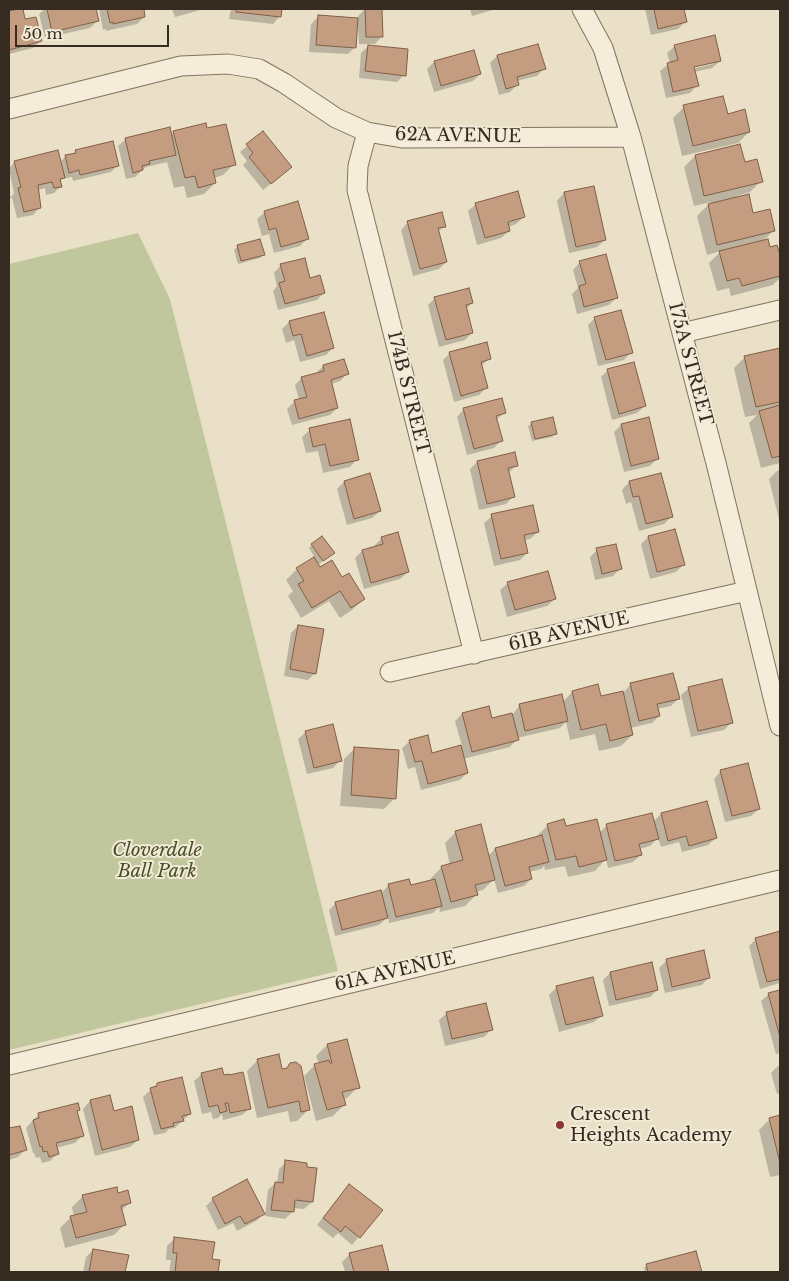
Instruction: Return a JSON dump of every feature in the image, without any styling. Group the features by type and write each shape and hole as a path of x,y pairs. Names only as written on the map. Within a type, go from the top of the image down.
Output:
{"street":[{"name":"175A STREET","path":"582,9 603,48 631,137 780,726"},
{"name":"62A AVENUE","path":"9,109 181,66 228,64 259,69 284,83 336,118 367,132 402,138 631,137"},
{"name":"174B STREET","path":"367,132 358,166 357,190 474,654"},
{"path":"682,333 780,310"},
{"name":"61B AVENUE","path":"390,672 747,591"},
{"name":"61A AVENUE","path":"9,1065 780,880"}],"green space":[{"name":"Cloverdale Ball Park","path":"138,233 170,299 338,971 9,1050 9,264"}],"building":[{"path":"23,9 25,19 36,17 42,41 9,50 9,11"},
{"path":"47,9 96,9 99,21 52,32"},
{"path":"107,9 144,9 145,17 113,24 113,22 110,23"},
{"path":"236,9 282,9 281,17 236,12"},
{"path":"365,9 382,9 383,37 366,37"},
{"path":"654,9 684,9 687,22 658,29"},
{"path":"318,15 358,18 356,48 316,45"},
{"path":"715,35 721,61 694,67 699,86 673,92 667,63 678,60 674,45"},
{"path":"538,44 546,69 517,77 519,85 506,89 497,55"},
{"path":"368,45 408,49 406,76 365,71"},
{"path":"474,50 481,74 441,86 434,61"},
{"path":"723,96 728,114 745,109 750,132 693,146 683,105"},
{"path":"206,123 207,128 226,124 236,165 213,170 216,183 198,188 195,176 185,178 173,131"},
{"path":"170,127 176,155 149,161 150,164 142,166 143,170 133,173 125,138"},
{"path":"263,131 292,167 271,184 249,157 253,153 246,144"},
{"path":"113,141 119,166 80,175 79,170 69,173 65,155 76,153 75,150"},
{"path":"740,144 745,162 757,159 763,182 704,196 695,155"},
{"path":"58,150 65,178 60,179 62,187 54,188 52,182 38,185 41,208 24,212 18,188 21,187 14,161"},
{"path":"594,186 606,240 576,247 564,192"},
{"path":"518,191 525,217 508,222 510,231 485,238 475,203"},
{"path":"749,194 753,213 770,209 775,231 717,245 708,204"},
{"path":"298,201 309,239 281,247 276,228 269,230 264,211"},
{"path":"442,212 446,227 438,228 447,262 420,269 407,221"},
{"path":"260,239 265,255 241,261 237,245"},
{"path":"768,239 770,247 777,245 780,255 780,276 742,286 739,278 727,281 719,251"},
{"path":"606,254 618,298 584,307 579,286 586,284 579,261"},
{"path":"305,258 310,278 320,275 325,293 285,304 279,283 285,281 280,264"},
{"path":"469,288 473,303 466,305 473,333 446,340 434,297"},
{"path":"621,310 633,353 606,360 594,317"},
{"path":"324,312 334,348 307,356 301,334 293,336 289,321"},
{"path":"487,342 491,359 481,362 488,388 461,396 449,352"},
{"path":"780,348 780,402 756,407 744,356"},
{"path":"344,359 349,374 331,380 338,408 299,419 294,400 307,397 301,377 324,371 323,365"},
{"path":"634,362 646,406 619,414 607,369"},
{"path":"502,398 506,413 496,416 503,441 474,449 463,408"},
{"path":"780,405 780,456 772,458 759,411"},
{"path":"553,417 557,434 535,439 531,422"},
{"path":"649,417 659,459 631,466 621,424"},
{"path":"350,419 359,460 330,466 325,444 313,447 309,428"},
{"path":"515,452 518,466 508,468 515,497 487,504 477,461"},
{"path":"370,473 381,511 354,519 344,481"},
{"path":"661,473 673,517 646,524 639,496 633,497 629,481"},
{"path":"533,505 539,532 524,535 528,553 501,559 491,514"},
{"path":"675,529 685,565 657,572 648,536"},
{"path":"398,532 409,572 371,583 362,550 383,544 381,537"},
{"path":"322,536 335,553 323,561 311,544"},
{"path":"616,544 622,569 602,574 596,548"},
{"path":"314,557 320,567 332,560 342,577 349,573 365,599 351,608 340,591 312,608 298,584 304,581 296,568"},
{"path":"548,571 556,599 515,610 507,582"},
{"path":"298,625 324,629 316,674 290,669"},
{"path":"673,673 680,699 657,704 660,716 639,721 630,683"},
{"path":"722,679 733,723 698,731 688,687"},
{"path":"598,684 601,696 623,691 633,735 610,741 606,724 581,730 572,691"},
{"path":"562,694 568,721 525,731 519,704"},
{"path":"489,706 492,718 512,713 519,740 472,752 462,713"},
{"path":"333,724 342,761 314,768 305,731"},
{"path":"428,735 432,753 461,745 468,773 428,784 422,761 415,762 409,740"},
{"path":"354,747 399,750 396,799 351,795"},
{"path":"748,763 760,809 732,816 720,770"},
{"path":"707,801 717,838 689,846 686,836 668,841 661,813"},
{"path":"652,813 659,839 639,844 642,855 615,861 606,824"},
{"path":"564,819 566,826 597,819 607,860 579,867 576,856 556,860 547,824"},
{"path":"481,824 495,880 475,885 478,895 451,902 441,866 463,860 455,831"},
{"path":"542,835 549,862 529,867 532,879 505,886 495,848"},
{"path":"409,879 411,885 435,879 442,906 396,917 388,884"},
{"path":"381,890 388,918 342,930 335,902"},
{"path":"780,931 780,979 767,982 755,938"},
{"path":"704,950 710,978 672,987 666,959"},
{"path":"652,962 658,990 616,1000 610,972"},
{"path":"593,977 603,1016 566,1025 556,986"},
{"path":"780,990 780,1037 768,993"},
{"path":"486,1003 493,1030 452,1039 446,1012"},
{"path":"347,1039 360,1088 342,1092 346,1105 327,1110 314,1064 329,1060 332,1063 327,1044"},
{"path":"279,1054 282,1069 287,1068 290,1063 296,1062 301,1066 310,1110 301,1112 299,1101 268,1108 257,1059"},
{"path":"222,1068 224,1075 243,1072 251,1109 230,1113 228,1103 225,1103 227,1111 220,1113 218,1105 209,1107 201,1073"},
{"path":"182,1077 191,1114 182,1116 184,1121 173,1123 174,1126 161,1129 150,1088 157,1086 157,1083"},
{"path":"110,1095 114,1111 132,1106 139,1140 102,1150 90,1100"},
{"path":"78,1103 80,1110 77,1111 84,1136 56,1143 59,1154 49,1157 47,1151 43,1152 42,1146 40,1147 33,1120 39,1118 38,1113"},
{"path":"780,1115 780,1163 769,1118"},
{"path":"20,1126 27,1150 9,1155 9,1128"},
{"path":"285,1160 307,1163 307,1167 317,1168 313,1202 295,1200 294,1212 271,1210 275,1182 283,1183"},
{"path":"247,1179 265,1214 245,1224 240,1216 225,1224 212,1198"},
{"path":"349,1184 383,1210 360,1238 345,1226 341,1232 323,1218"},
{"path":"117,1187 118,1193 128,1190 131,1203 121,1206 126,1225 76,1238 70,1216 87,1212 82,1195"},
{"path":"174,1237 215,1242 212,1259 220,1260 218,1272 175,1272 177,1253 173,1253"},
{"path":"382,1245 389,1272 354,1272 349,1253"},
{"path":"93,1249 129,1255 125,1272 89,1272"},
{"path":"696,1251 702,1272 648,1272 646,1264"}],"place":[{"name":"Crescent Heights Academy","path":"560,1125"}]}
